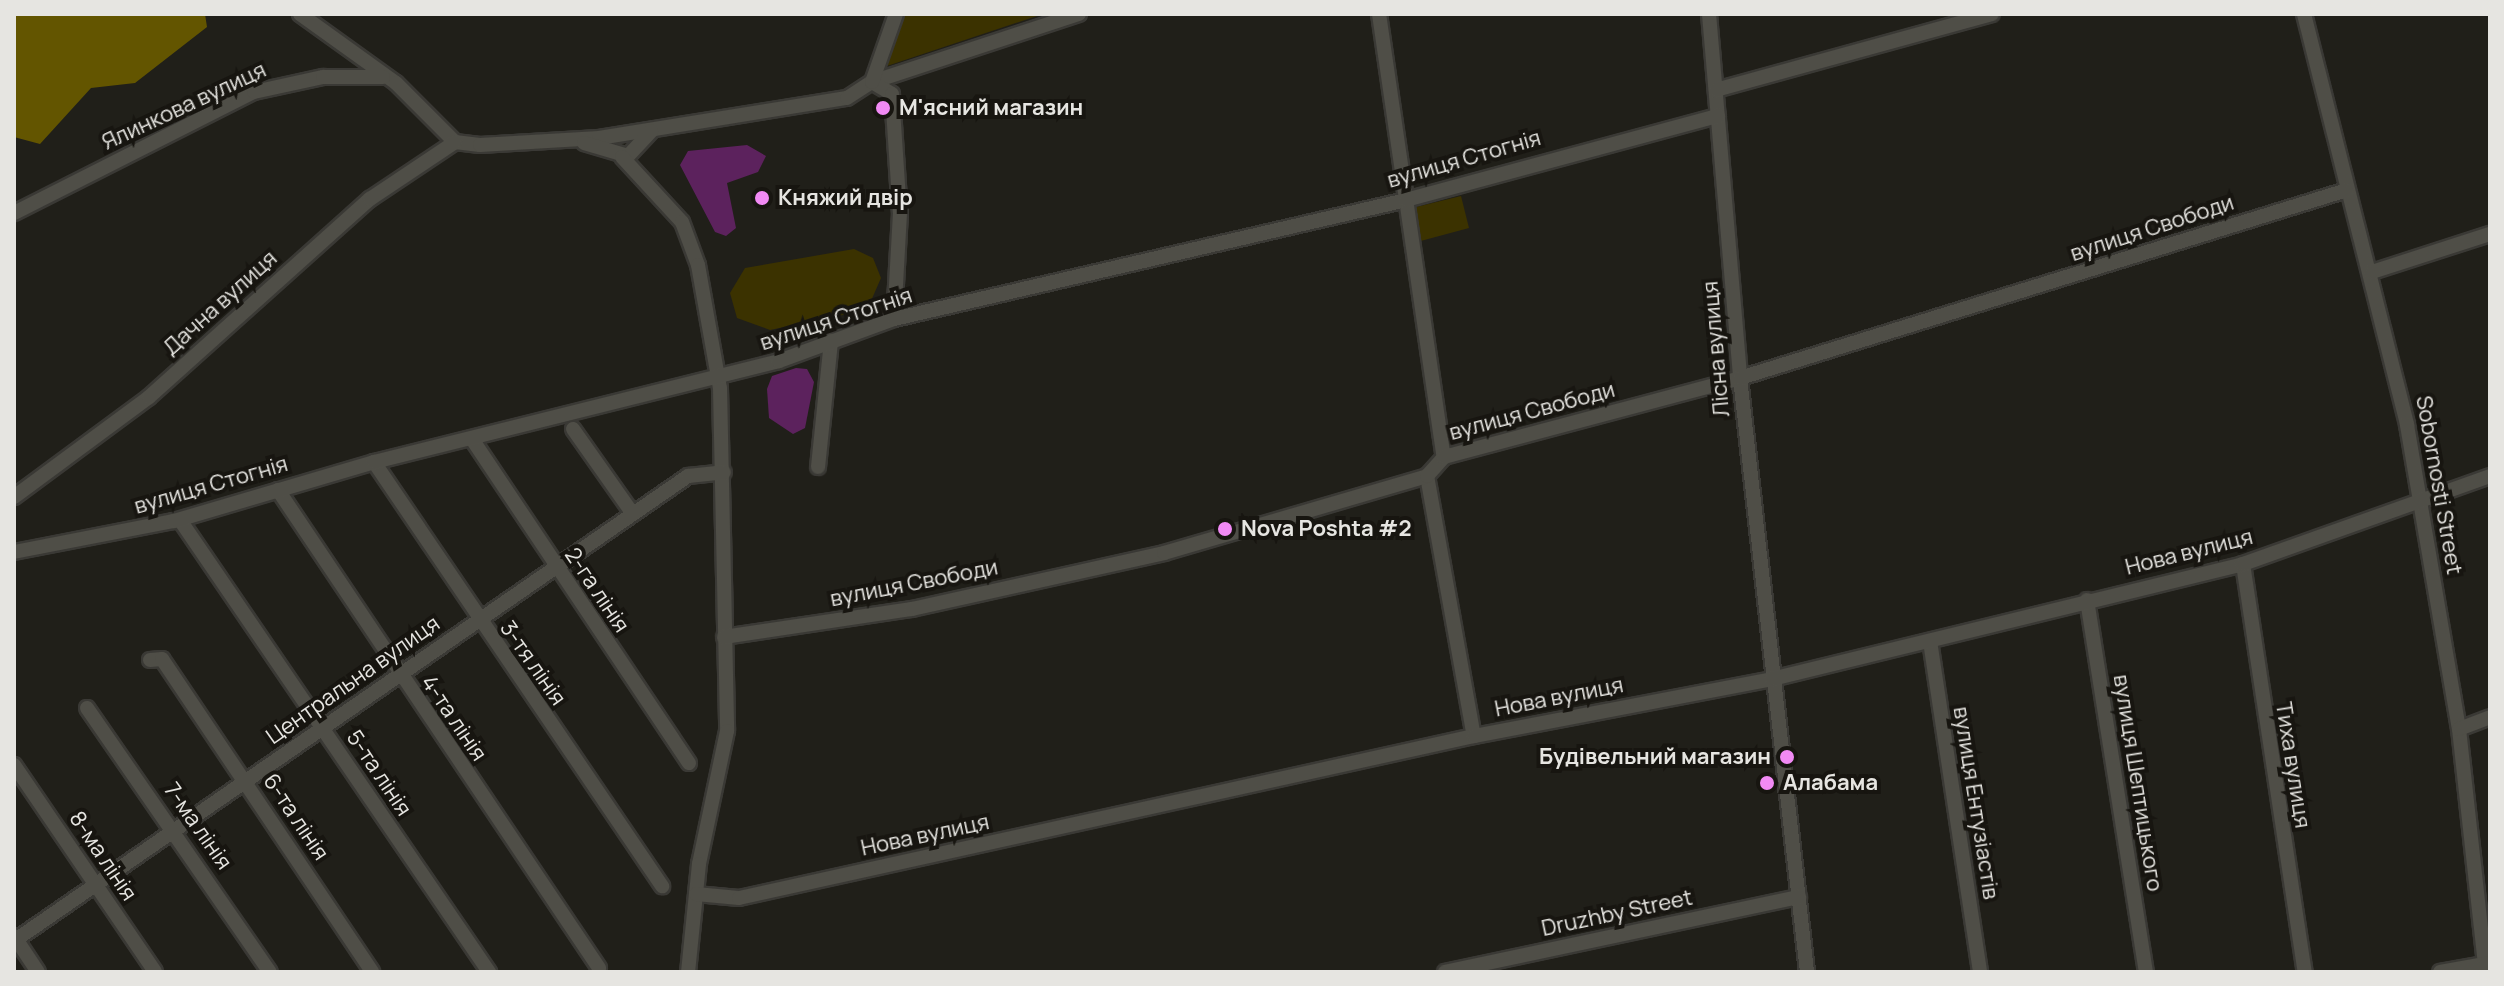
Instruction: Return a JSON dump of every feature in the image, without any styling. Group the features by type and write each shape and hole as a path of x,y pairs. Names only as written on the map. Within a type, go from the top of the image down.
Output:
{"street":[{"path":"300,14 383,77 455,142 576,140 625,145 651,131 847,98 872,82 1079,14"},
{"path":"872,82 896,14"},
{"path":"1379,14 1444,457"},
{"name":"Лісна вулиця","path":"1709,14 1740,378 1807,972"},
{"path":"1716,90 1992,14"},
{"name":"Sobornosti Street","path":"2304,14 2347,190 2372,272 2420,498 2459,729 2487,966"},
{"name":"Ялинкова вулиця","path":"14,213 254,92 323,77 383,77"},
{"path":"872,82 892,94 900,213 894,319"},
{"name":"вулиця Стогнія","path":"14,552 180,520 374,462 718,375 894,319 1406,200 1718,116"},
{"name":"Дачна вулиця","path":"14,497 149,397 370,199 455,142"},
{"path":"625,145 639,172 682,222 698,265 718,375 724,472 727,731 696,894 688,972"},
{"name":"вулиця Свободи","path":"724,637 912,609 1164,553 1427,476 1444,457 1740,378 2347,190"},
{"path":"2372,272 2490,234"},
{"path":"818,467 831,341"},
{"path":"573,429 633,514"},
{"name":"2-га лінія","path":"472,439 555,568 689,763"},
{"name":"3-тя лінія","path":"374,462 477,622 662,886"},
{"name":"Центральна вулиця","path":"15,939 688,476 724,472"},
{"path":"1427,476 1474,736"},
{"name":"Нова вулиця","path":"696,894 739,898 1474,736 1772,679 2243,564 2420,498 2490,476"},
{"name":"4-та лінія","path":"278,490 398,676 599,968"},
{"name":"5-та лінія","path":"180,520 489,972"},
{"name":"Тиха вулиця","path":"2243,564 2305,972"},
{"name":"вулиця Шептицького","path":"2087,600 2146,972"},
{"name":"вулиця Ентузіастів","path":"1930,641 1980,972"},
{"name":"6-та лінія","path":"150,660 162,659 372,972"},
{"name":"7-ма лінія","path":"87,708 175,830 270,972"},
{"path":"2459,729 2490,717"},
{"name":"8-ма лінія","path":"14,765 155,972"},
{"name":"Druzhby Street","path":"1445,972 1799,897"},
{"path":"15,939 38,972"},
{"path":"2440,972 2487,966"}],"shaded area":[{"path":"14,14 205,14 207,27 135,83 91,88 40,144 14,137"},
{"path":"903,14 1043,14 881,68"},
{"path":"747,145 766,156 758,172 727,183 736,228 726,236 715,232 680,165 688,151"},
{"path":"1461,196 1469,228 1417,242 1416,207"},
{"path":"854,249 873,258 881,278 867,310 770,330 737,318 730,293 745,268"},
{"path":"796,368 807,369 814,382 805,428 793,434 769,418 767,389 772,376"}],"place":[{"name":"М'ясний магазин","path":"883,108"},
{"name":"Княжий двір","path":"762,198"},
{"name":"Nova Poshta #2","path":"1225,529"},
{"name":"Будівельний магазин","path":"1787,757"},
{"name":"Алабама","path":"1767,783"}]}
